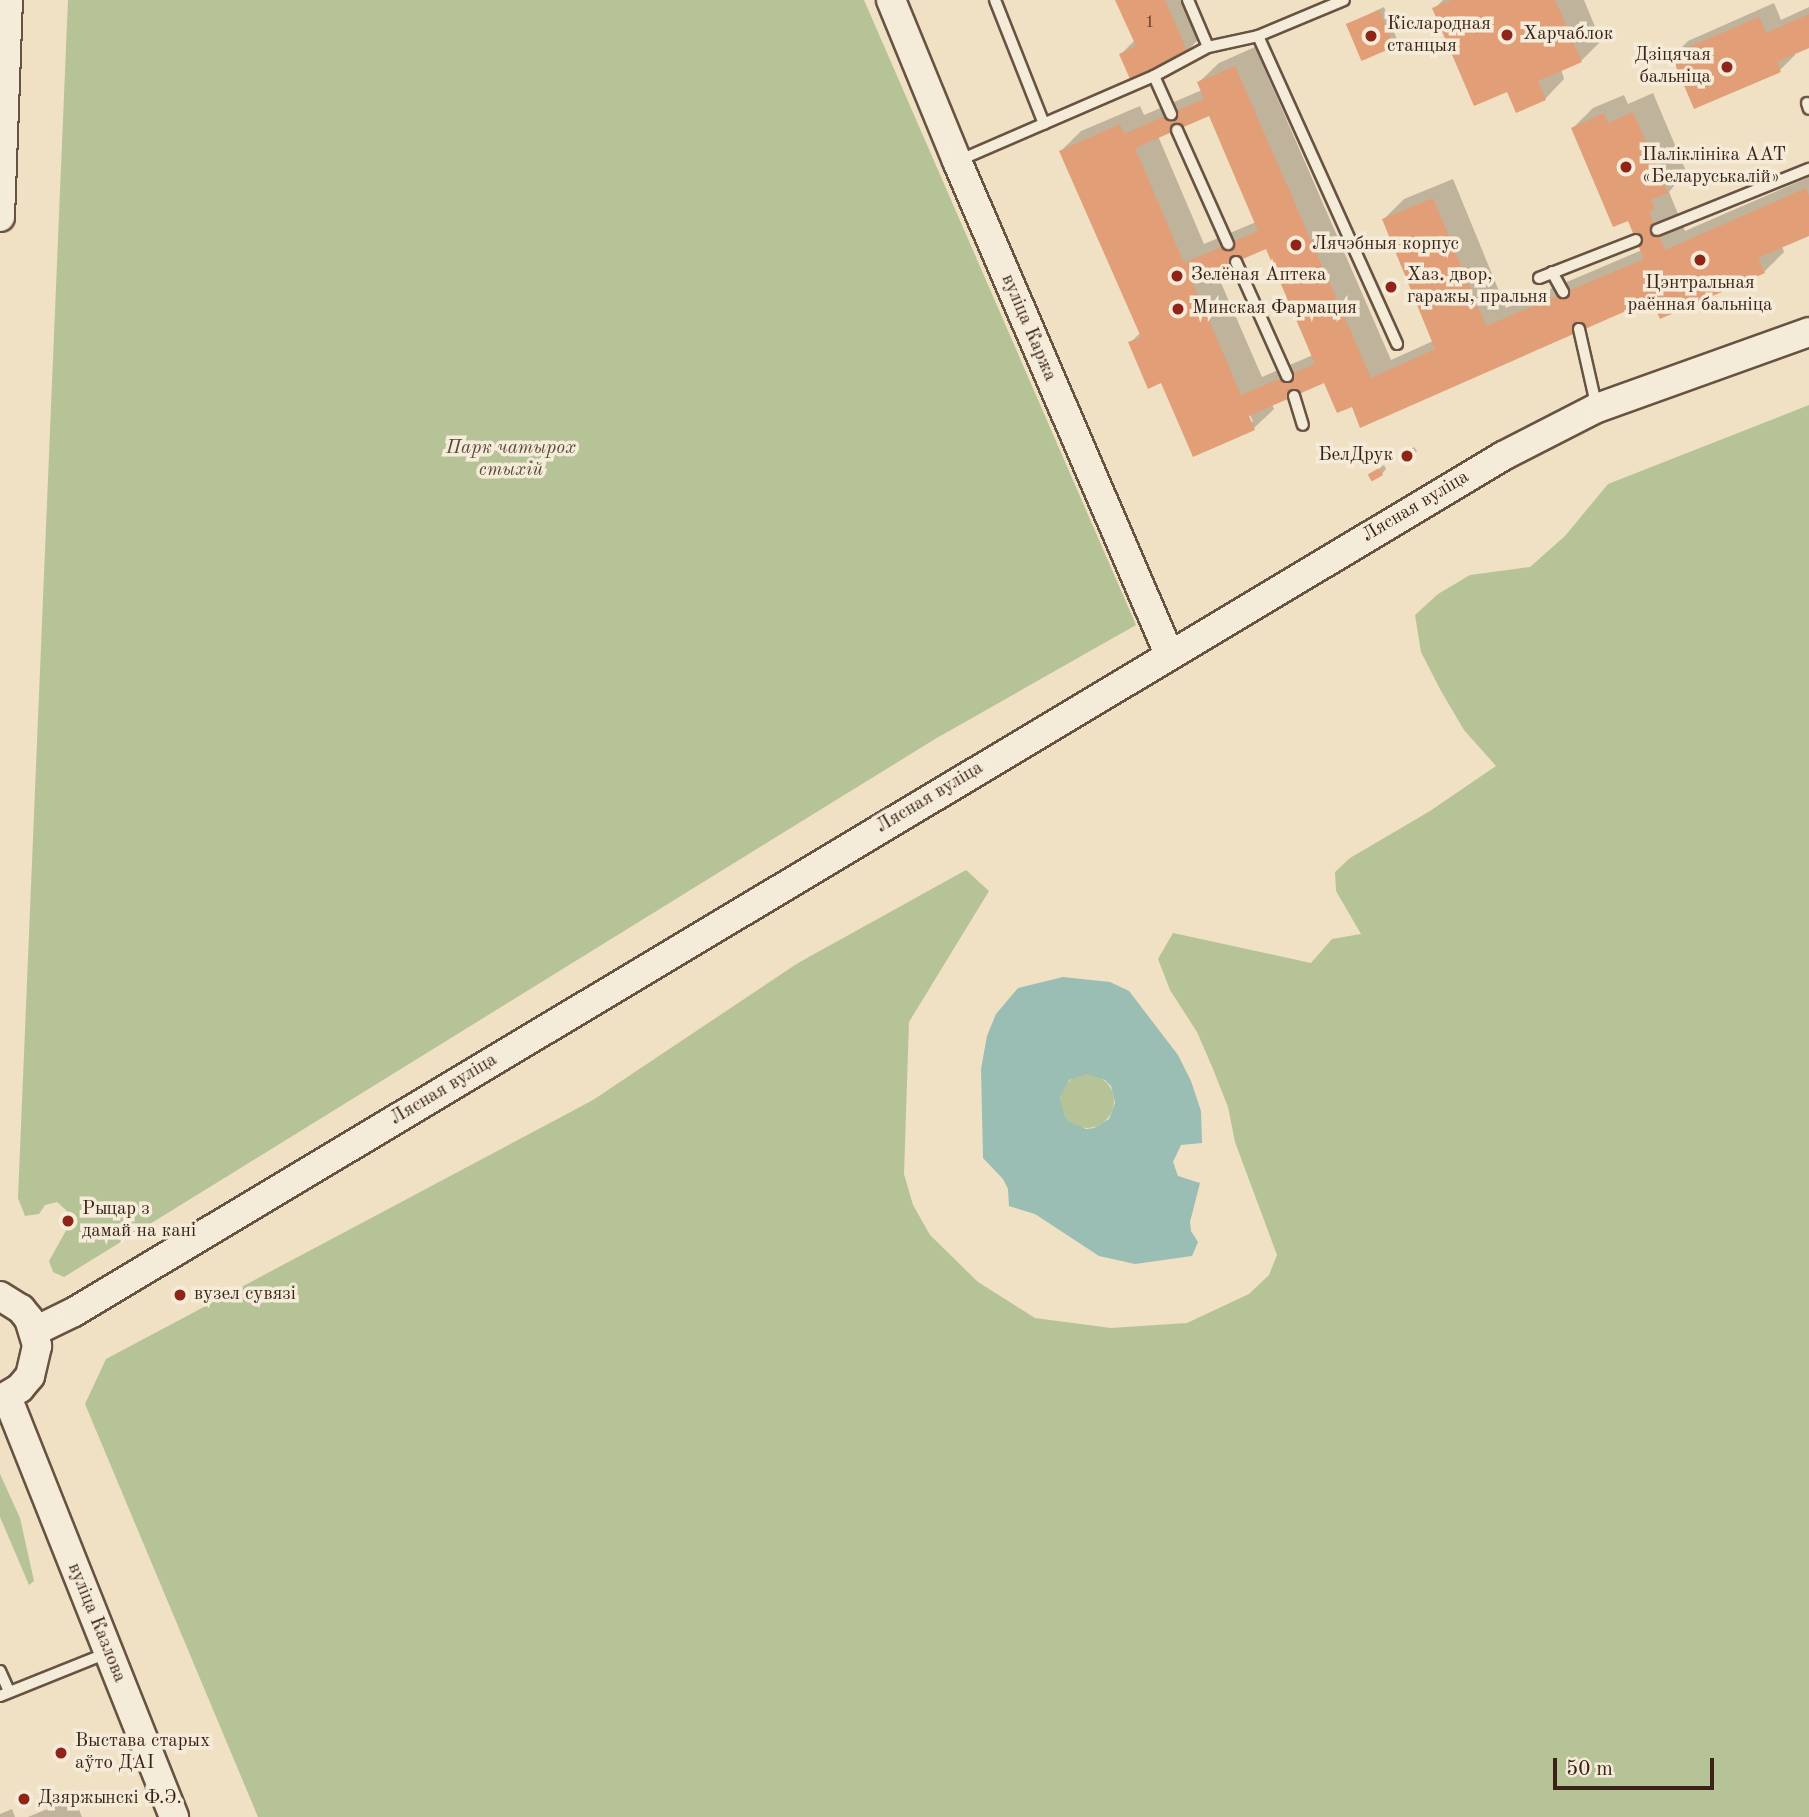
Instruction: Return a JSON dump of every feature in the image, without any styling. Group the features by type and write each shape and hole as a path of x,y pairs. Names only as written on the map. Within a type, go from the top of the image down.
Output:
{"main road":[{"path":"0,217 8,0"},
{"name":"вуліца Каржа","path":"891,0 957,162 1169,654"},
{"name":"Лясная вуліца","path":"34,1331 74,1312 1335,557 1420,503 1597,408 1809,332"},
{"path":"0,1296 21,1309 34,1331 36,1362 30,1376 4,1399"},
{"name":"вуліца Казлова","path":"4,1399 20,1428 174,1817"}],"lane":[{"path":"995,0 1044,124"},
{"path":"1188,0 1208,47"},
{"path":"957,162 1154,76 1208,47 1258,36 1344,0"},
{"path":"1258,36 1397,344"},
{"path":"1154,76 1171,114"},
{"path":"1177,130 1228,244"},
{"path":"1657,230 1809,169"},
{"path":"1539,278 1636,240"},
{"path":"1236,262 1287,376"},
{"path":"1552,272 1563,292"},
{"path":"1579,330 1597,408"},
{"path":"1294,396 1303,425"},
{"path":"0,1671 4,1693 107,1653"}],"green space":[{"name":"Парк чатырох стыхій","path":"68,0 864,0 1136,625 935,739 64,1277 53,1272 49,1261 68,1227 67,1211 57,1202 45,1205 39,1214 25,1216 18,1198"},
{"path":"1809,405 1809,1817 258,1817 85,1404 106,1359 593,1100 798,963 966,870 989,891 909,1022 904,1174 913,1205 930,1235 978,1282 1035,1318 1111,1328 1187,1323 1249,1294 1269,1275 1277,1255 1235,1142 1228,1107 1213,1069 1197,1032 1170,990 1158,959 1173,933 1311,963 1332,939 1361,934 1336,891 1335,872 1350,858 1430,811 1496,766 1464,730 1441,691 1421,652 1415,615 1438,594 1470,575 1530,567 1565,536 1608,484"},
{"path":"1087,1074 1106,1082 1114,1101 1106,1120 1087,1128 1068,1120 1060,1101 1068,1082"},
{"path":"0,1474 20,1518 34,1581 29,1585 0,1517"}],"water":[{"path":"1063,977 1110,982 1129,991 1178,1055 1191,1081 1201,1111 1202,1143 1181,1145 1173,1162 1178,1176 1200,1183 1190,1222 1191,1231 1198,1242 1192,1256 1135,1264 1099,1256 1035,1214 1009,1206 1008,1189 1003,1179 983,1158 981,1069 987,1036 996,1014 1018,988","holes":["1087,1074 1105,1080 1111,1086 1115,1103 1109,1119 1094,1128 1086,1129 1070,1122 1064,1115 1060,1097 1069,1080"]}],"building":[{"path":"1115,0 1165,0 1188,53 1130,79 1119,54 1136,46"},
{"name":"Харчаблок","path":"1452,0 1555,0 1582,62 1538,81 1546,100 1516,113 1507,92 1474,106 1432,8"},
{"name":"Кіслародная станцыя","path":"1379,10 1395,47 1361,61 1346,24"},
{"name":"Дзіцячая бальніца","path":"1809,14 1809,48 1777,62 1781,72 1694,109 1671,55 1759,17 1766,33"},
{"name":"Цэнтральная раённая бальніца","path":"1235,66 1371,378 1435,349 1382,219 1433,198 1486,326 1644,259 1628,221 1613,227 1571,128 1604,113 1608,123 1633,112 1668,193 1651,200 1655,209 1649,212 1665,250 1806,188 1809,196 1809,236 1758,258 1765,273 1660,319 1651,300 1360,428 1352,407 1337,413 1324,383 1249,416 1255,430 1193,457 1161,383 1148,389 1128,342 1141,337 1059,151 1120,124 1124,134 1204,99 1197,82","holes":["1209,116 1258,231 1184,263 1135,148","1266,249 1315,364 1241,395 1192,281"]},
{"name":"БелДрук","path":"1410,450 1414,457 1404,463 1400,456"},
{"path":"1379,468 1383,475 1372,481 1368,474"}],"place":[{"name":"Харчаблок","path":"1507,35"},
{"name":"Кіслародная станцыя","path":"1371,36"},
{"name":"Дзіцячая бальніца","path":"1727,67"},
{"name":"Паліклініка ААТ «Беларуськалій»","path":"1626,167"},
{"name":"Лячэбныя корпус","path":"1296,245"},
{"name":"Цэнтральная раённая бальніца","path":"1700,260"},
{"name":"Зелёная Аптека","path":"1177,276"},
{"name":"Хаз. двор, гаражы, пральня","path":"1391,287"},
{"name":"Минская Фармация","path":"1178,309"},
{"name":"БелДрук","path":"1407,456"},
{"name":"Рыцар з дамай на кані","path":"68,1221"},
{"name":"вузел сувязі","path":"180,1295"},
{"name":"Выстава старых аўто ДАІ","path":"61,1753"},
{"name":"Дзяржынскі Ф.Э.","path":"24,1799"}]}
